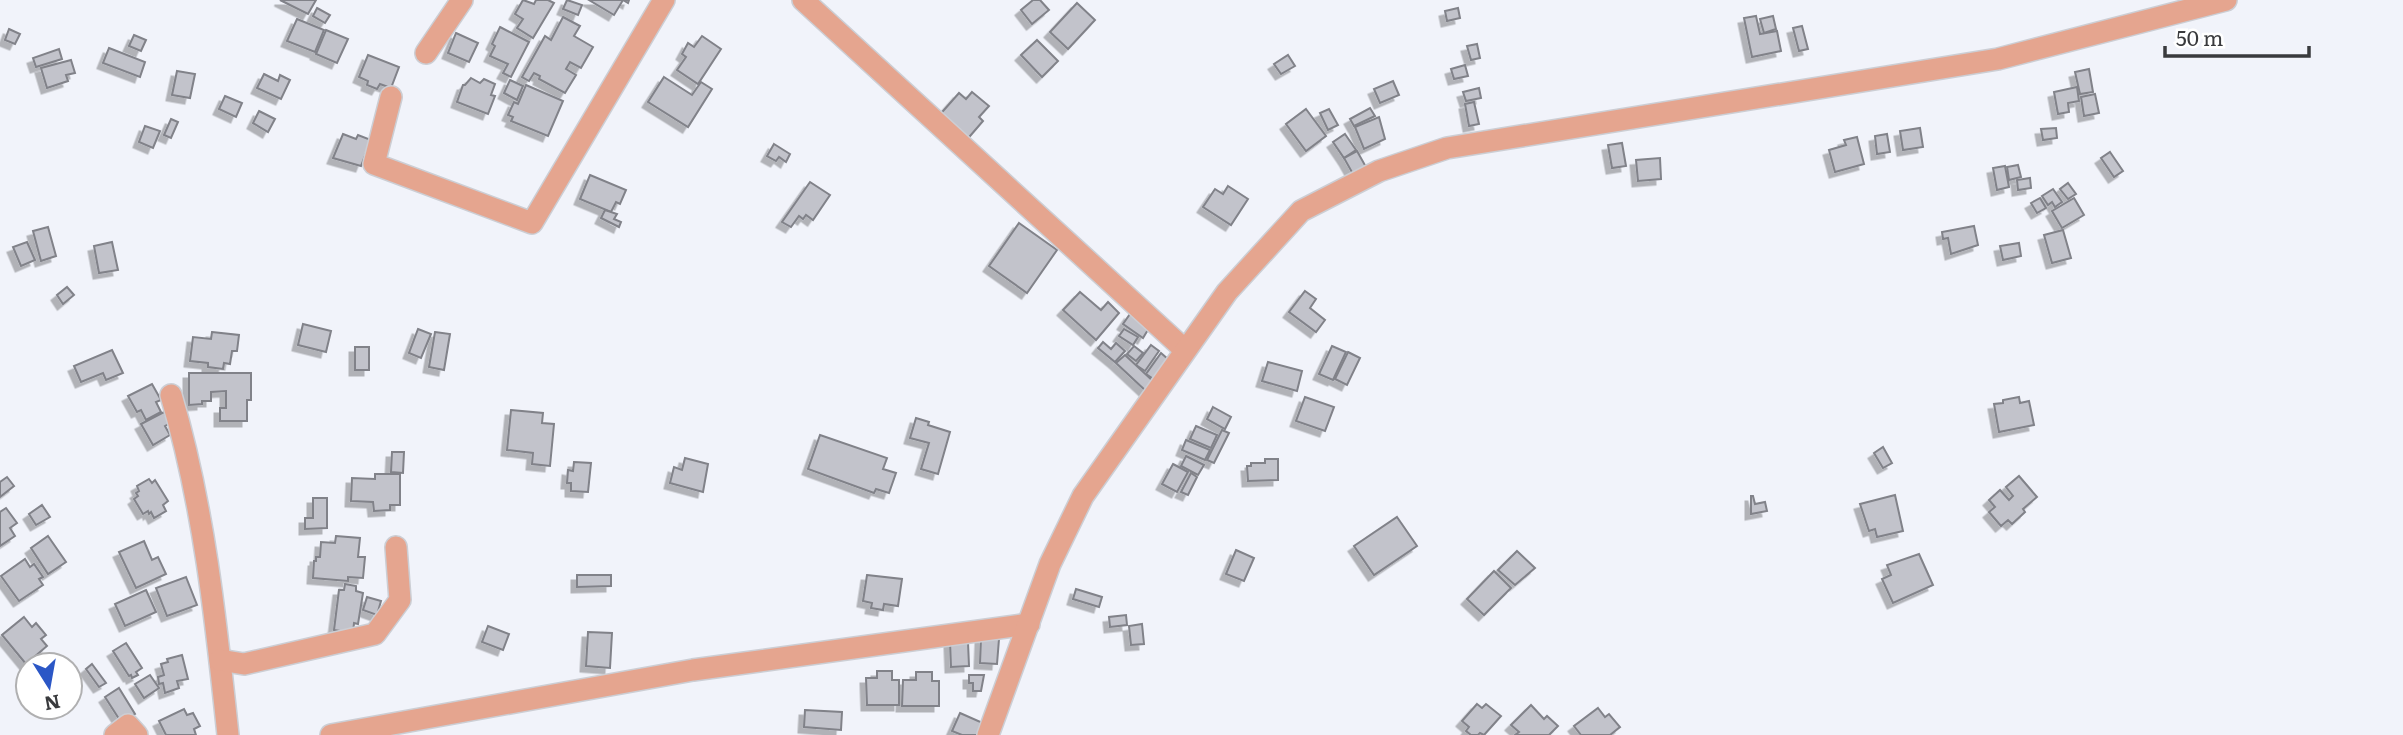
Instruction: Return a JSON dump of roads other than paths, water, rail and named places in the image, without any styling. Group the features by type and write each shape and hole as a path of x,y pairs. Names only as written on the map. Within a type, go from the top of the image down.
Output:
{"street":[{"path":"391,97 374,164 532,223 664,0"},
{"path":"803,0 1185,350"},
{"path":"988,735 1050,564 1083,496 1227,292 1301,211 1379,171 1447,148 1998,59 2225,0"},
{"path":"426,53 452,3"},
{"path":"172,395 209,573 228,735"},
{"path":"220,660 244,664 375,634 400,600 396,547"},
{"path":"331,735 693,670 1028,624"},
{"path":"115,735 128,725 136,735"}]}
